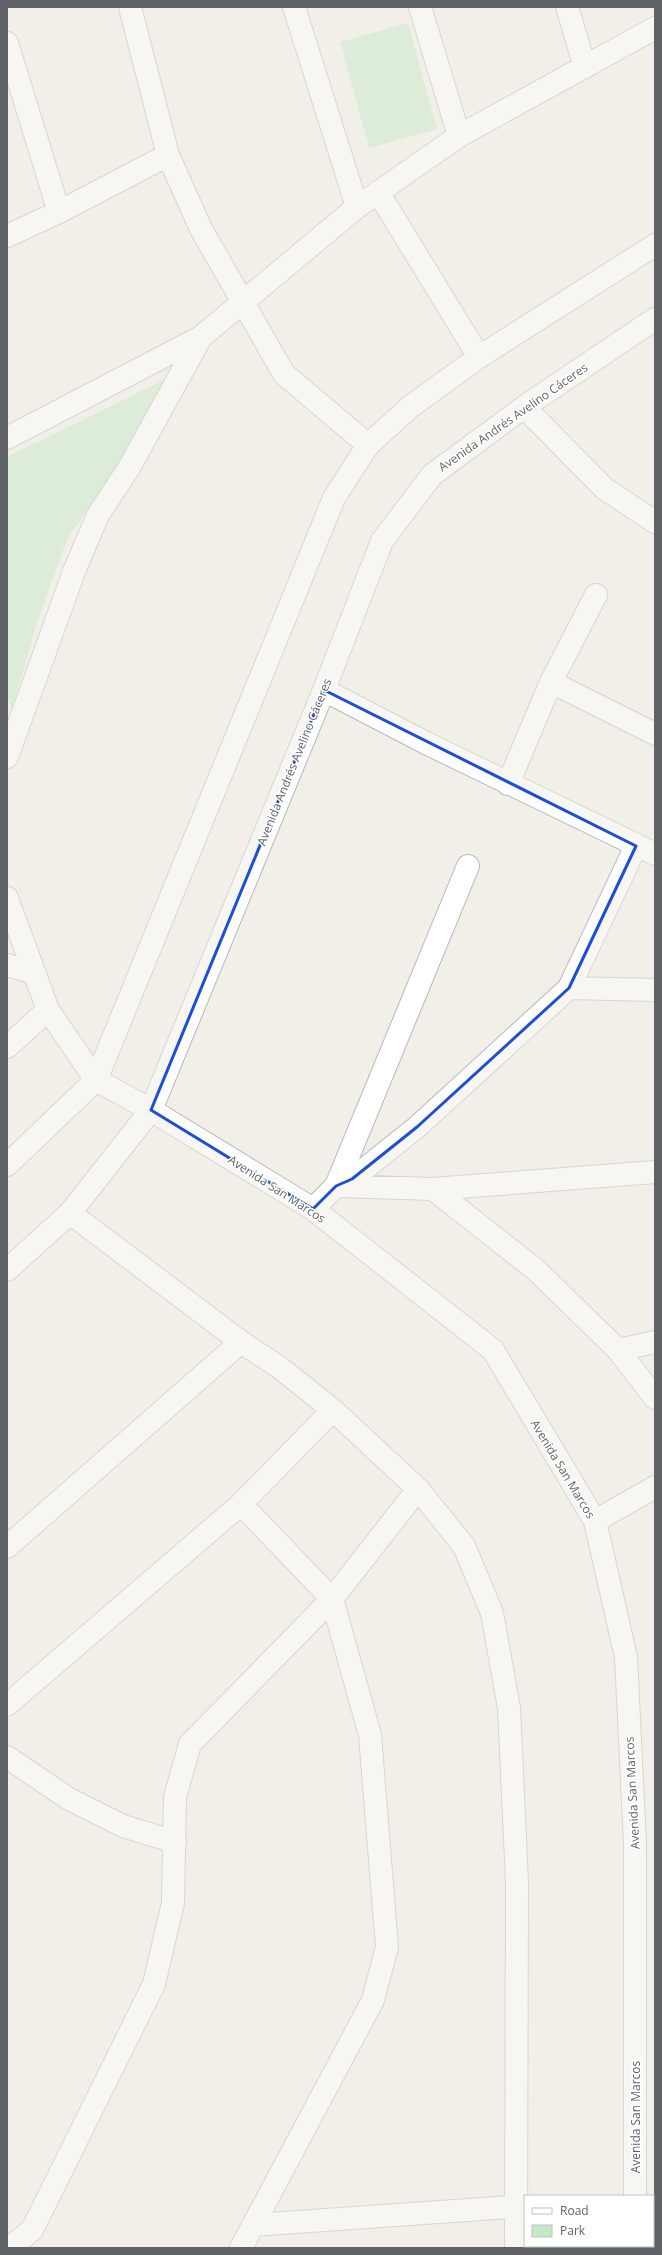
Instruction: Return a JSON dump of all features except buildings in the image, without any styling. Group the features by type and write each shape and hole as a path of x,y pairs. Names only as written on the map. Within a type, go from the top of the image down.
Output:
{"street":[{"path":"130,7 168,155 200,230 284,374 368,445"},
{"path":"294,7 357,207"},
{"path":"420,7 459,136"},
{"path":"567,7 585,66"},
{"path":"7,438 201,337 357,207 459,136 655,28"},
{"path":"7,43 59,212"},
{"path":"7,236 59,212 168,155"},
{"path":"378,192 479,357"},
{"path":"7,1166 96,1080 334,498 368,445 410,407 479,357 655,245"},
{"name":"Avenida Andrés Avelino Cáceres","path":"7,1270 70,1213 151,1110 324,690 382,541 432,475 524,407 655,319"},
{"path":"7,758 75,569 98,516 129,468 201,337"},
{"path":"524,407 605,489 655,522"},
{"path":"508,784 551,682 596,595"},
{"path":"551,682 655,734"},
{"path":"313,1209 336,1186 352,1179 417,1127 569,988 645,850 508,784 324,690"},
{"path":"336,1186 468,866"},
{"path":"8,905 48,1010 96,1080"},
{"path":"7,965 34,973"},
{"path":"569,988 655,990"},
{"path":"7,1047 48,1010"},
{"name":"Avenida San Marcos","path":"96,1080 151,1110 313,1209 493,1350 595,1521 626,1657 635,1843 634,2195"},
{"path":"336,1186 433,1189 655,1172"},
{"path":"433,1189 536,1270 618,1350 655,1398"},
{"path":"70,1213 241,1342 279,1367 333,1410 418,1489 464,1546 492,1613 509,1708 517,1882 520,2206 516,2248"},
{"path":"7,1547 241,1342"},
{"path":"618,1350 655,1342"},
{"path":"7,1705 241,1504 333,1410"},
{"path":"595,1521 655,1487"},
{"path":"9,2248 32,2230 154,1984 173,1904 175,1797 190,1744 332,1599 418,1489"},
{"path":"241,1504 332,1599 370,1735 387,1947 373,2000 241,2248"},
{"path":"7,1757 69,1799 123,1826 175,1842"},
{"path":"253,2225 520,2206"}],"highlighted area":[{"path":"324,690 636,846 569,988 417,1127 352,1179 336,1186 313,1209 151,1110"}],"green space":[{"path":"408,23 437,129 369,148 340,42"},
{"path":"176,374 104,486 67,539 34,632 12,710 7,693 7,457"}]}
